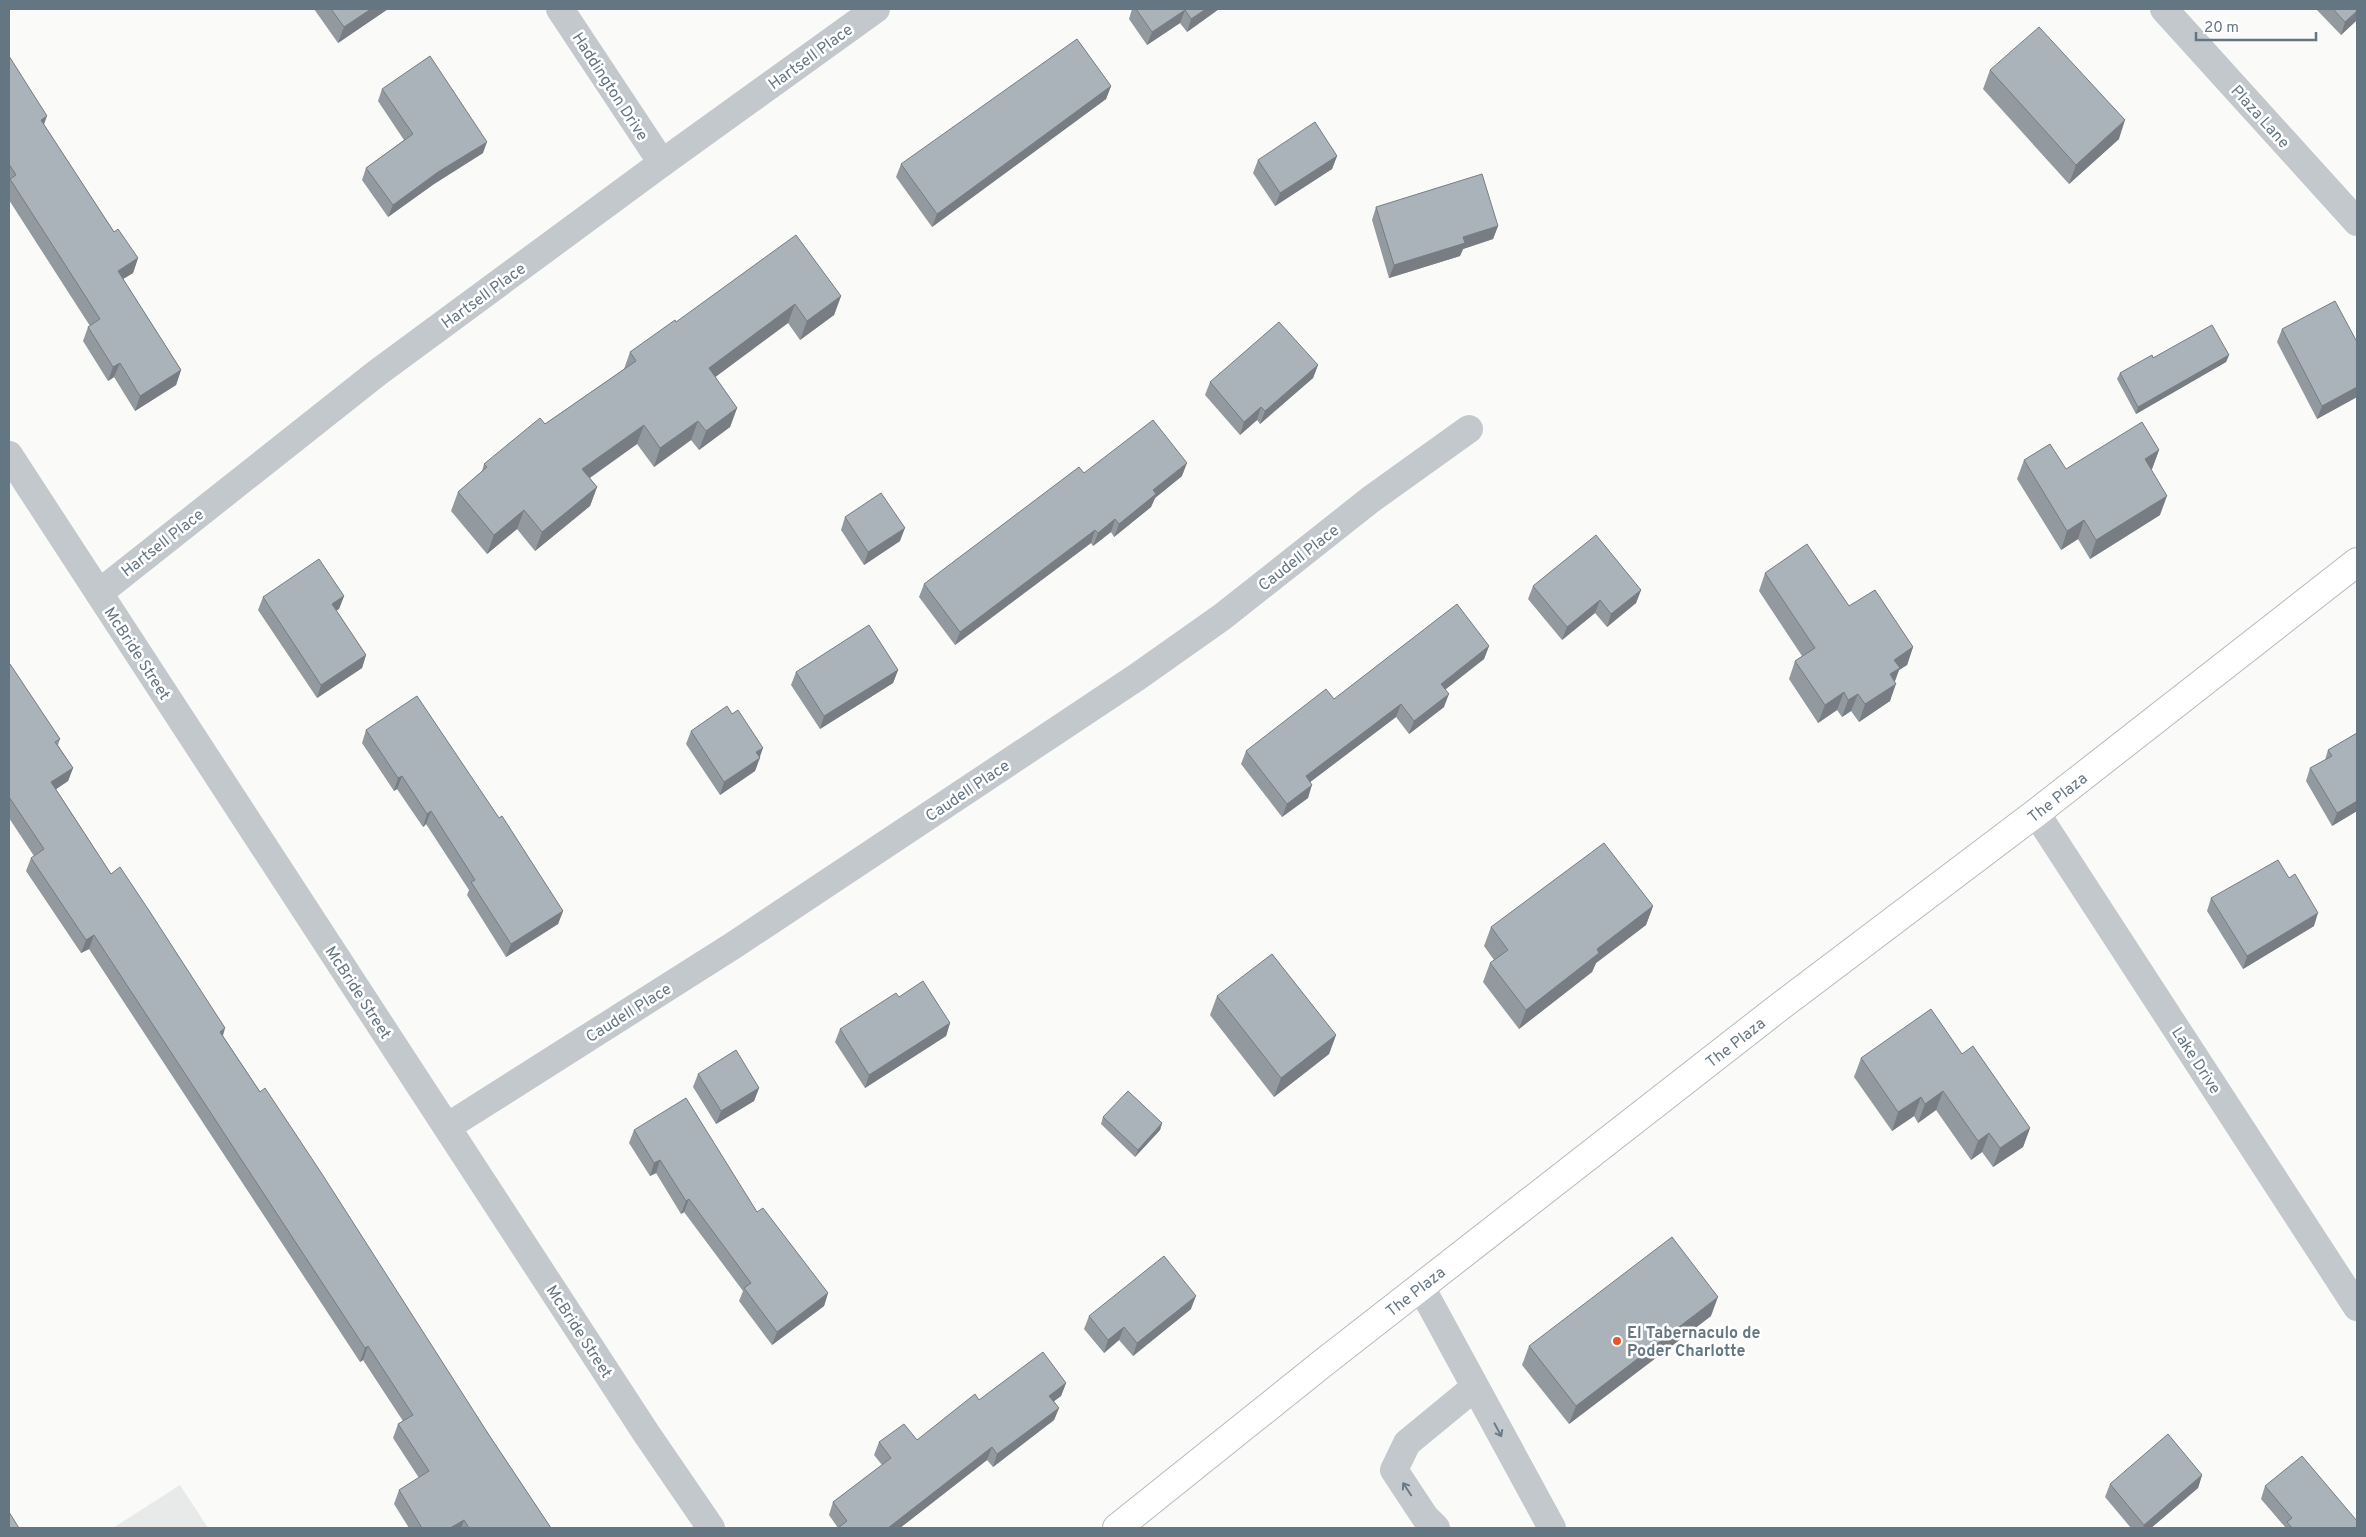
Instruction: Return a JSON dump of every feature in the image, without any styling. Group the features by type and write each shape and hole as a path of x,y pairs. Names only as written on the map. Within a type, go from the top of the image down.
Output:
{"main road":[{"name":"The Plaza","path":"1117,1528 1421,1286 2357,562"}],"street":[{"name":"Haddington Drive","path":"560,9 662,162"},
{"name":"Hartsell Place","path":"98,592 377,372 662,162 876,9"},
{"name":"Plaza Lane","path":"2164,9 2357,222"},
{"name":"Caudell Place","path":"447,1127 734,944 1138,677 1222,617 1370,500 1469,428"},
{"name":"McBride Street","path":"9,454 646,1432 711,1528"},
{"name":"Lake Drive","path":"2036,812 2357,1307"},
{"path":"1421,1286 1552,1528"},
{"path":"1436,1528 1425,1517 1394,1470 1407,1442 1475,1387"}],"shaded area":[{"path":"180,1485 208,1528 113,1528"}],"building":[{"path":"331,9 371,9 344,27"},
{"path":"1136,9 1206,9 1191,19 1185,10 1152,32"},
{"path":"2333,9 2357,9 2357,11 2345,22"},
{"path":"2039,27 2125,120 2076,165 1990,70"},
{"path":"1077,39 1111,86 937,214 901,164"},
{"path":"9,56 47,116 41,120 114,232 118,229 138,258 118,271 181,370 140,396 120,363 113,367 88,327 100,319 10,179 16,175 9,164"},
{"path":"430,56 487,142 438,172 393,205 366,168 413,134 382,89"},
{"path":"1315,122 1337,156 1280,193 1258,160"},
{"path":"1482,174 1498,226 1463,237 1465,243 1394,265 1376,207"},
{"path":"796,235 841,296 807,321 795,304 709,368 737,408 706,431 698,421 660,448 644,425 582,469 597,487 542,532 524,510 494,535 458,492 487,467 484,464 540,418 545,424 636,361 630,352 675,320 676,322"},
{"path":"2335,301 2357,342 2357,387 2322,406 2282,329"},
{"path":"1279,322 1318,365 1265,411 1261,407 1244,422 1210,382"},
{"path":"2212,325 2229,355 2138,407 2120,373 2152,355 2153,358"},
{"path":"1153,420 1187,463 1153,490 1156,494 1119,524 1115,519 1098,533 1095,530 960,632 924,584 1079,467 1084,473"},
{"path":"2142,422 2159,450 2145,459 2167,496 2096,540 2084,520 2067,531 2024,460 2050,444 2066,469"},
{"path":"881,493 905,528 868,552 845,517"},
{"path":"1596,535 1641,590 1611,614 1600,600 1567,627 1533,586"},
{"path":"1807,544 1849,606 1875,590 1913,647 1894,660 1900,668 1890,674 1896,684 1865,704 1858,694 1848,700 1844,692 1825,705 1795,661 1815,648 1765,573"},
{"path":"319,559 344,596 332,604 366,655 321,685 263,597"},
{"path":"1457,604 1489,646 1441,684 1449,694 1414,721 1401,704 1306,776 1312,785 1287,804 1246,751 1326,689 1334,699"},
{"path":"869,625 898,670 824,716 796,672"},
{"path":"10,664 60,739 55,742 73,768 51,782 111,874 120,867 225,1028 220,1032 260,1092 265,1088 551,1528 469,1528 464,1520 450,1528 422,1528 399,1490 429,1471 398,1424 413,1415 368,1346 365,1348 94,935 86,940 31,858 44,849 9,797"},
{"path":"417,696 499,818 502,816 563,911 511,944 471,882 475,880 431,811 427,814 402,776 398,778 366,730"},
{"path":"727,706 732,714 738,710 763,748 756,752 760,758 724,782 691,731"},
{"path":"2357,733 2357,801 2337,813 2310,768 2332,756 2328,750"},
{"path":"1604,843 1653,906 1597,949 1599,953 1526,1010 1490,963 1508,950 1491,927"},
{"path":"2278,860 2289,878 2295,874 2318,913 2247,956 2211,898"},
{"path":"1272,954 1336,1035 1281,1078 1217,996"},
{"path":"923,981 950,1023 869,1075 840,1029 896,993 899,997"},
{"path":"1931,1009 1962,1054 1973,1046 2030,1128 2000,1148 1989,1133 1978,1141 1943,1091 1925,1104 1921,1097 1898,1112 1861,1058"},
{"path":"736,1050 759,1088 721,1111 698,1074"},
{"path":"1128,1091 1162,1123 1138,1150 1103,1117"},
{"path":"686,1098 757,1212 763,1208 828,1293 777,1332 744,1288 751,1283 689,1199 686,1201 660,1160 654,1163 634,1130"},
{"name":"El Tabernaculo de Poder Charlotte","path":"1672,1237 1718,1297 1576,1406 1529,1346"},
{"path":"1164,1256 1196,1296 1137,1343 1124,1327 1108,1340 1089,1316"},
{"path":"1043,1352 1066,1383 1049,1396 1059,1408 997,1454 992,1447 888,1528 838,1528 847,1521 833,1502 891,1458 879,1442 904,1424 917,1440 975,1394 979,1400"},
{"path":"2168,1434 2202,1475 2144,1525 2110,1484"},
{"path":"2302,1456 2357,1521 2357,1528 2292,1528 2287,1522 2292,1518 2265,1486"},
{"path":"9,1512 19,1528 9,1528"}],"place":[{"name":"El Tabernaculo de Poder Charlotte","path":"1617,1341"}]}
